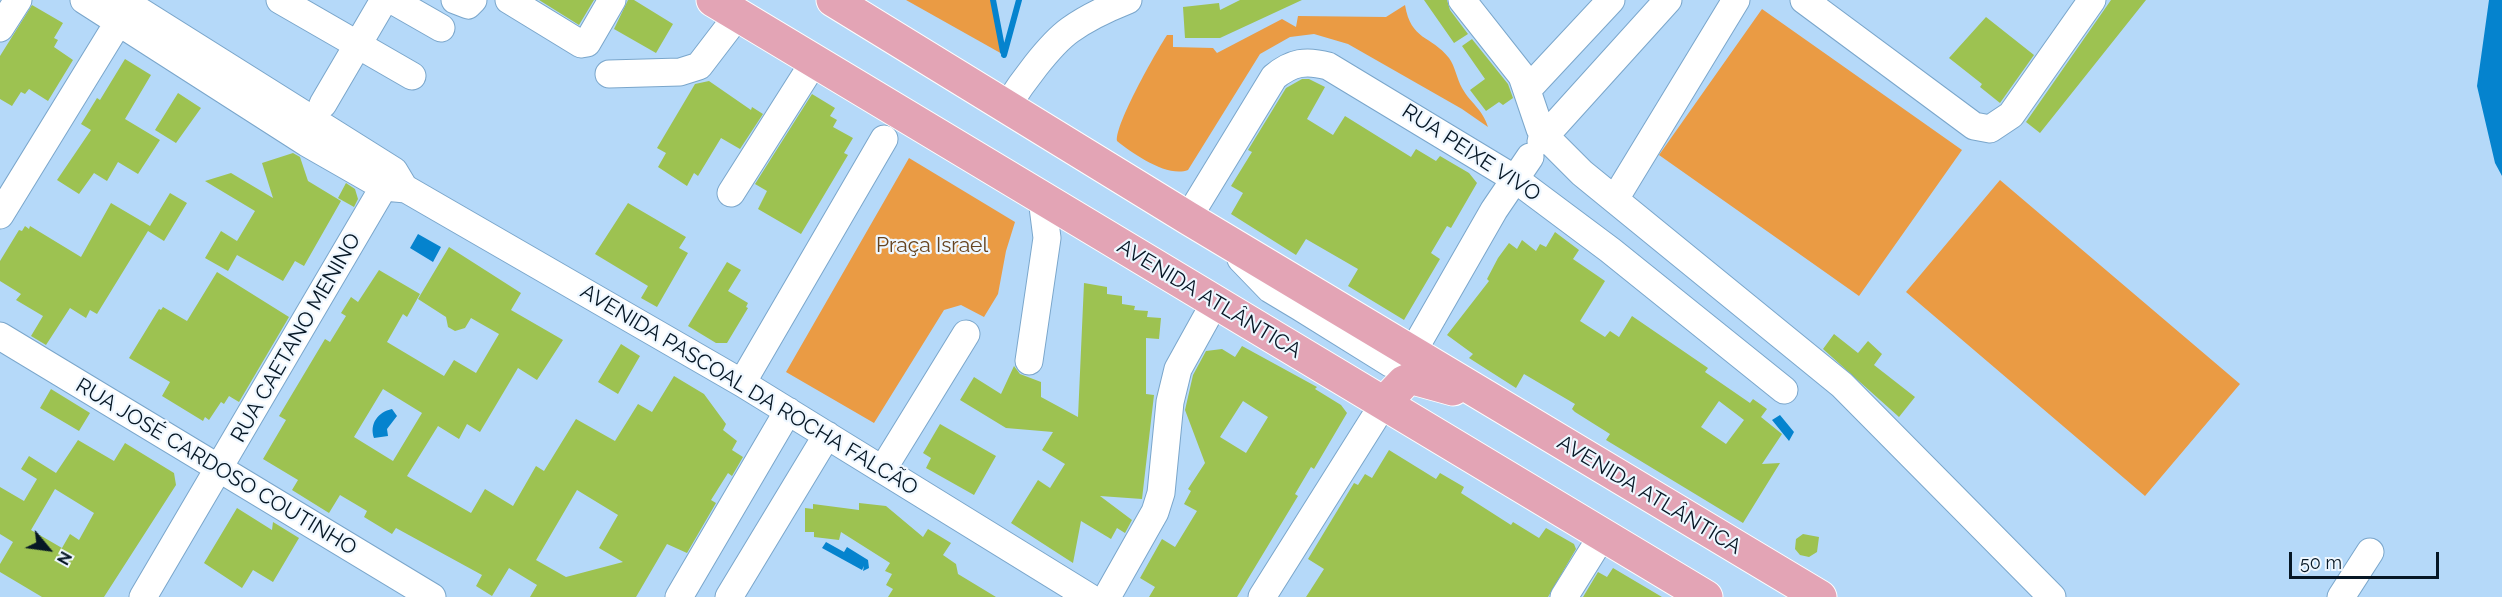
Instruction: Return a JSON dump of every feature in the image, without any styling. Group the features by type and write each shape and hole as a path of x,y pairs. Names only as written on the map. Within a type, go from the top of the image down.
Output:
{"main road":[{"name":"AVENIDA ATLÂNTICA","path":"833,0 869,11 1007,105 1188,218 1820,597"},
{"name":"AVENIDA ATLÂNTICA","path":"726,8 1214,304 1384,403 1706,597"},
{"path":"1384,403 1404,382 1413,378 1492,401"}],"street":[{"path":"0,28 18,0"},
{"name":"AVENIDA PASCOAL DA ROCHA FALCÃO","path":"84,0 124,9 307,143 394,183 742,383 1089,597"},
{"path":"280,0 412,76"},
{"path":"323,104 384,0"},
{"path":"392,0 441,28"},
{"path":"455,0 468,5 472,0"},
{"path":"509,0 581,44 587,43 612,0"},
{"path":"1007,105 1024,81 1069,31 1101,11 1128,0"},
{"path":"1462,0 1522,76 1540,129 1533,153"},
{"path":"1528,89 1611,0"},
{"path":"1412,352 1494,210 1533,153 1668,0"},
{"path":"1615,199 1736,0"},
{"path":"1804,0 1974,126 1990,129 2011,115 2092,0"},
{"path":"609,74 680,72 699,66 726,8"},
{"path":"0,215 124,9"},
{"name":"RUA PEIXE VIVO","path":"1188,218 1274,77 1289,65 1310,61 1328,66 1374,92 1533,153 1610,250 1784,390"},
{"path":"731,193 814,63"},
{"path":"742,383 884,139"},
{"path":"1533,153 1582,173 1842,386 2052,597"},
{"name":"RUA CAETANO MENINO","path":"143,597 394,183"},
{"path":"1029,361 1047,238 1042,199"},
{"path":"1220,237 1270,289 1390,363 1492,401"},
{"path":"1107,597 1155,512 1161,493 1170,402 1178,369 1214,304"},
{"path":"884,469 966,334"},
{"name":"RUA JOSÉ CARDOSO COUTINHO","path":"0,336 432,597"},
{"path":"1262,597 1384,403"},
{"path":"679,597 788,411"},
{"path":"729,597 827,435"},
{"path":"1564,597 1602,536"},
{"path":"2341,597 2370,552"}],"green space":[{"path":"906,0 993,0 1004,55"},
{"path":"1405,5 1408,17 1417,32 1449,58 1462,88 1483,115 1488,127 1462,109 1348,44 1314,34 1290,37 1260,54 1188,170 1180,172 1161,168 1141,158 1117,141 1118,132 1129,104 1167,35 1173,35 1173,47 1213,48 1217,53 1282,19 1296,27 1298,16 1386,17"},
{"path":"1762,9 1962,150 1859,296 1659,155"},
{"name":"Praça Israel","path":"909,158 1015,222 1006,251 998,294 984,317 961,305 944,310 874,423 786,372"},
{"path":"2000,180 2240,384 2145,496 1906,292"}],"water":[{"path":"2489,0 2502,0 2502,176 2495,163 2477,86"},
{"path":"418,234 441,247 433,262 410,248"},
{"path":"392,409 397,416 387,429 388,436 374,438 373,428 376,419"},
{"path":"1780,415 1794,432 1789,441 1772,420"},
{"path":"826,542 844,552 847,547 868,560 869,568 863,571 864,566 862,570 822,548"}],"building":[{"path":"539,0 594,0 579,25"},
{"path":"628,0 634,0 673,24 656,53 614,29"},
{"path":"1240,0 1302,0 1220,38 1185,38 1183,7 1219,3 1220,10"},
{"path":"1424,0 1447,0 1450,10 1468,34 1454,43"},
{"path":"2111,0 2146,0 2040,133 2026,122"},
{"path":"32,5 63,23 54,38 58,40 54,47 73,60 48,101 29,89 25,94 21,92 12,106 0,99 0,56"},
{"path":"1986,17 2034,55 2000,103 1980,87 1982,84 1949,58"},
{"path":"1472,39 1508,84 1513,98 1503,105 1499,102 1486,111 1470,90 1485,79 1462,46"},
{"path":"125,59 151,75 125,119 160,140 138,174 118,162 107,181 94,173 79,194 57,180 91,130 81,124 97,98 100,100"},
{"path":"1302,79 1309,79 1325,87 1307,119 1333,135 1345,116 1411,157 1416,149 1436,161 1440,156 1469,173 1477,183 1451,228 1447,226 1431,253 1440,259 1404,320 1348,286 1358,269 1306,239 1296,255 1231,214 1243,193 1231,186 1252,152 1248,150 1286,88"},
{"path":"709,81 751,110 752,107 763,114 740,149 721,138 698,176 694,173 687,186 658,167 666,153 657,148 695,84"},
{"path":"178,93 201,108 176,143 155,130"},
{"path":"812,94 835,108 830,116 837,120 833,127 853,138 844,153 848,155 801,234 758,209 767,191 755,184"},
{"path":"293,153 300,157 308,181 341,201 304,266 295,261 283,281 237,255 228,271 205,258 221,231 237,241 255,211 205,181 231,173 273,198 262,163"},
{"path":"346,183 355,189 358,199 354,207 338,198"},
{"path":"170,193 187,203 164,241 148,231 97,314 90,310 86,318 70,308 46,345 31,336 43,316 16,300 21,294 0,281 0,261 19,230 22,231 25,226 29,229 30,226 81,257 111,203 150,226"},
{"path":"628,203 686,237 679,248 688,253 657,307 641,298 648,286 595,254"},
{"path":"1555,232 1579,250 1573,259 1605,281 1580,321 1605,337 1610,331 1619,337 1632,316 1708,368 1705,372 1750,403 1753,399 1767,409 1761,417 1782,434 1762,464 1780,463 1743,523 1606,440 1610,434 1575,412 1572,409 1575,404 1524,374 1516,388 1469,358 1473,354 1447,335 1489,281 1487,279 1498,258 1509,243 1517,249 1522,240 1536,251 1540,244 1546,247","holes":["1719,401 1744,420 1726,444 1701,427"]},
{"path":"449,247 521,293 511,310 563,340 537,380 518,368 480,432 467,424 459,439 438,426 407,476 471,513 485,489 513,506 536,466 544,471 576,419 615,441 638,404 652,412 674,376 704,394 726,424 723,430 737,441 732,450 743,457 732,476 728,473 711,500 716,503 687,553 667,544 636,597 530,597 537,585 509,568 492,596 476,586 482,575 396,528 392,534 364,517 367,511 340,495 329,513 292,490 298,480 263,459 286,420 279,416 325,339 330,342 346,316 341,313 351,297 358,302 379,270 420,294 407,317 403,314 387,342 444,376 454,360 476,373 499,334 471,318 465,328 455,331 448,327 446,317 418,299","holes":["383,389 422,413 393,461 354,437","577,490 618,515 599,548 623,562 566,577 536,560"]},
{"path":"727,262 741,270 728,291 748,303 746,307 748,308 727,343 716,343 688,326"},
{"path":"217,272 289,317 239,402 229,396 224,404 221,402 209,420 205,417 203,421 162,396 170,382 129,358 159,309 163,307 187,321"},
{"path":"1084,283 1107,287 1107,294 1122,296 1122,304 1135,306 1134,310 1148,311 1147,317 1161,318 1159,339 1146,338 1146,394 1154,395 1142,499 1100,496 1132,520 1125,533 1117,528 1111,539 1081,521 1073,563 1011,523 1038,480 1050,488 1065,464 1042,450 1053,432 1006,428 960,400 974,377 1001,394 1014,366 1020,374 1041,382 1041,397 1078,417"},
{"path":"1834,334 1858,353 1868,341 1882,354 1874,365 1915,397 1899,417 1823,349"},
{"path":"621,344 640,356 618,394 598,382"},
{"path":"1242,346 1317,387 1315,389 1341,405 1347,413 1314,469 1311,467 1295,494 1298,496 1237,597 1149,597 1155,587 1140,578 1162,539 1175,547 1197,511 1184,504 1191,491 1188,489 1205,463 1185,410 1193,375 1206,351 1222,349 1235,357","holes":["1243,401 1268,417 1246,453 1220,437"]},
{"path":"51,389 90,413 79,431 40,408"},
{"path":"940,424 996,456 974,495 926,468 931,458 923,453"},
{"path":"78,440 114,461 125,443 174,473 176,485 104,597 42,597 0,572 0,564 13,542 0,534 0,487 24,501 37,479 21,469 29,456 56,473","holes":["55,489 94,513 79,540 70,534 62,548 31,530"]},
{"path":"1389,450 1436,479 1440,473 1464,487 1461,493 1511,525 1513,522 1539,538 1546,528 1574,544 1576,549 1548,597 1306,597 1324,569 1308,559 1354,483 1358,485 1365,474 1372,478"},
{"path":"859,503 886,506 923,537 928,529 951,543 943,555 956,564 958,574 996,597 888,597 893,589 886,585 892,574 885,571 890,563 841,532 839,540 814,537 814,532 805,532 805,508 813,509 813,504 859,510"},
{"path":"237,508 272,530 273,522 299,538 273,582 253,570 242,588 204,563"},
{"path":"1803,534 1819,537 1817,552 1809,557 1800,555 1795,549 1796,539"},
{"path":"1613,568 1662,597 1583,597 1598,572 1607,577"}],"waterway":[{"path":"993,0 1003,52"},
{"path":"1004,55 1019,0"}]}
